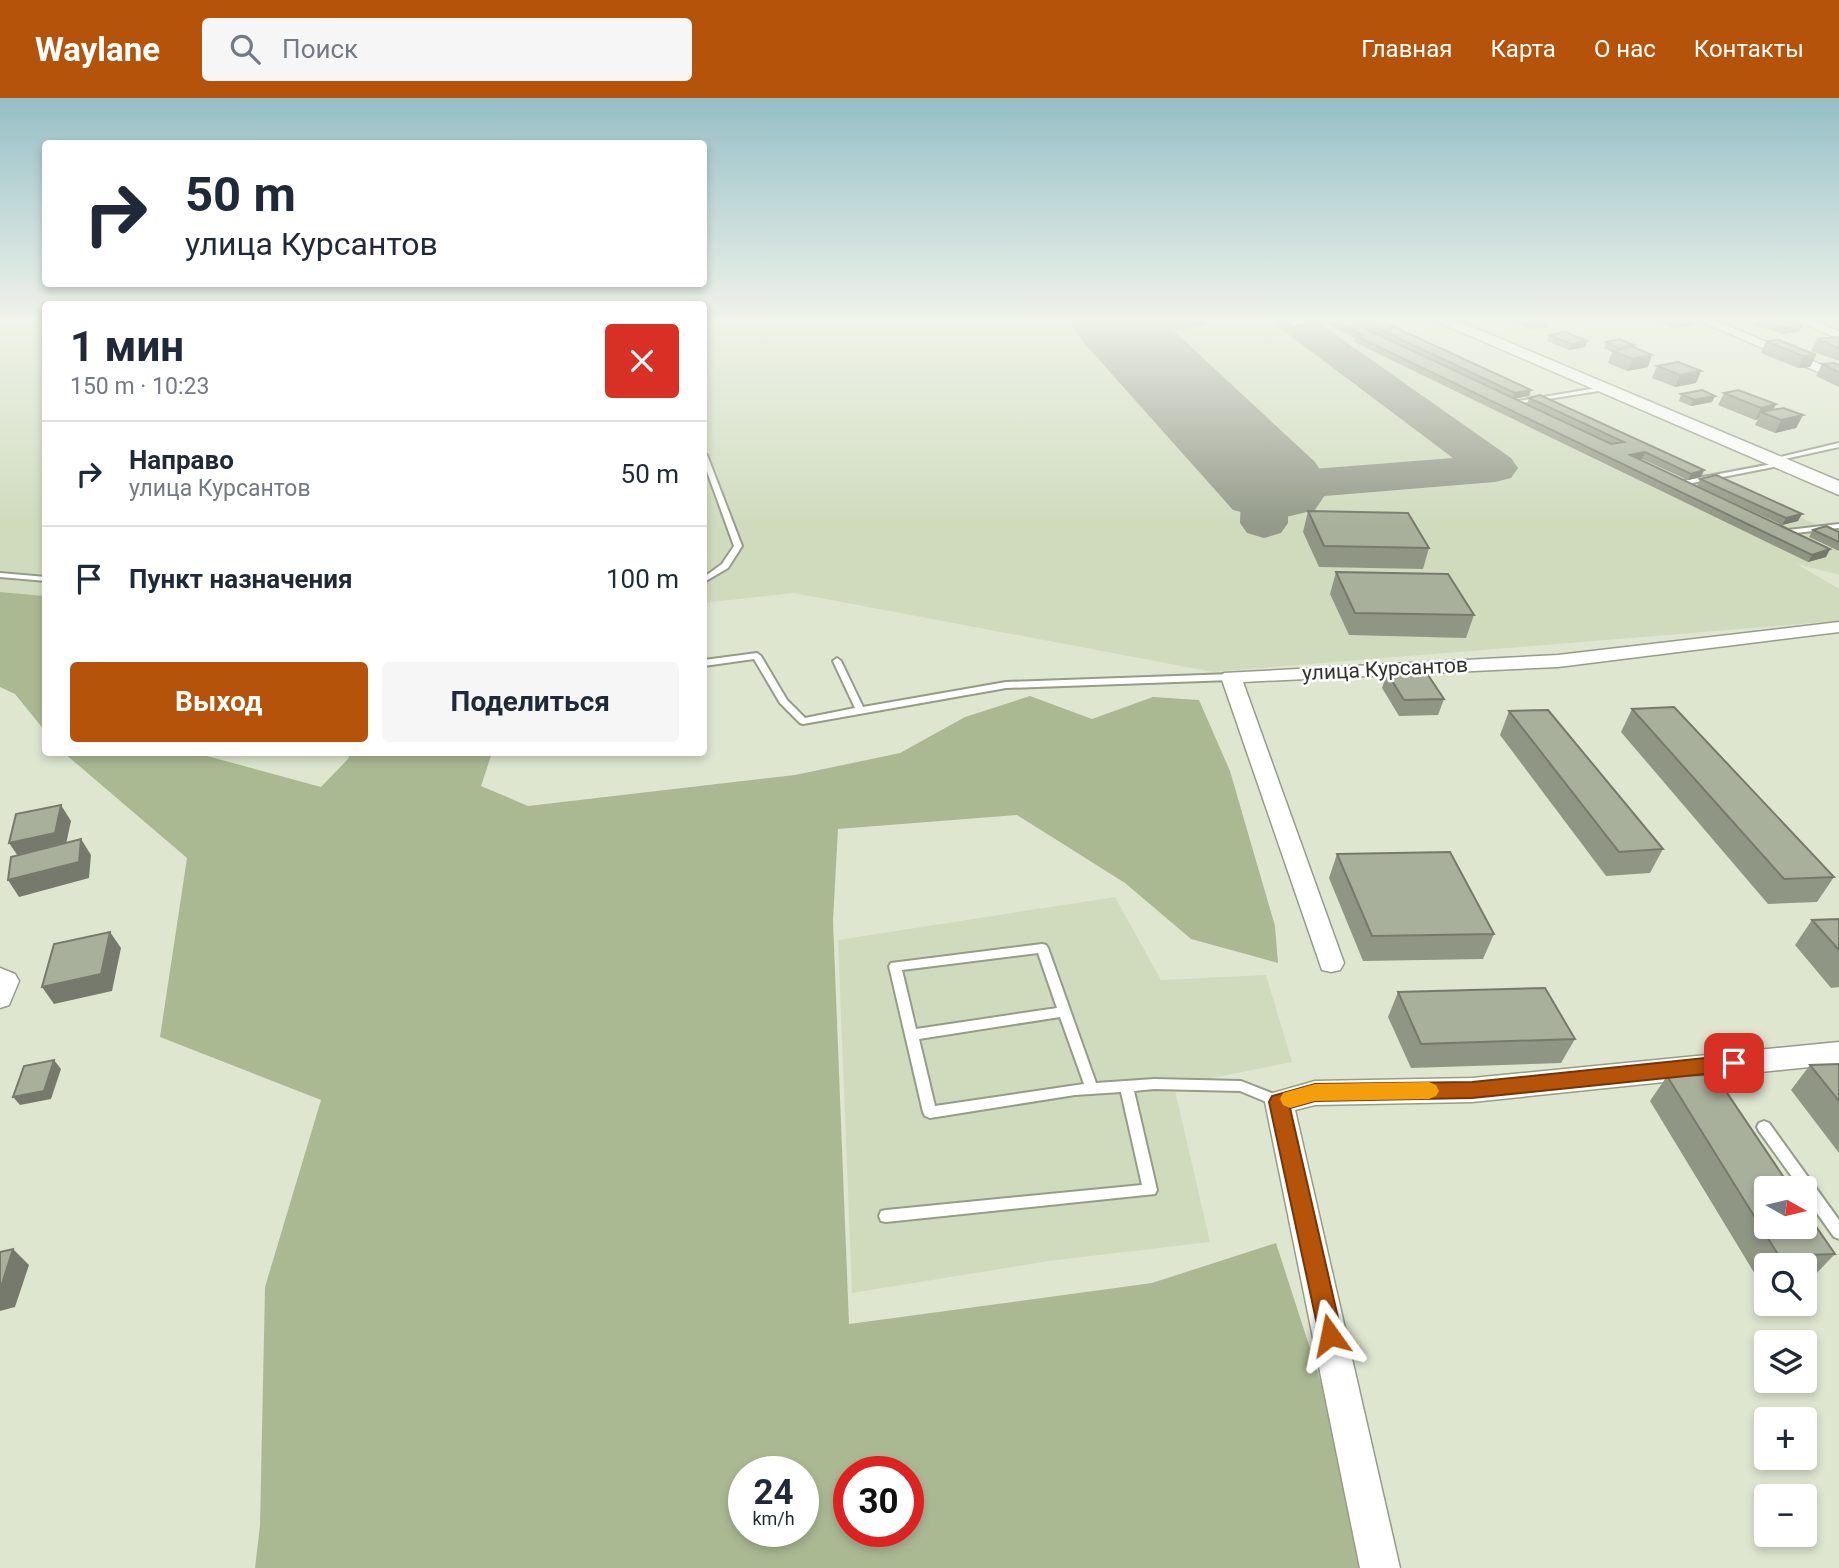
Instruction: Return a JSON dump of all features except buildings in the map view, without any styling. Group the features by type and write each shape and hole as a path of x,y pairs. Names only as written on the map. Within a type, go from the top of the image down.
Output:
{"street":[{"path":"1597,387 1839,489"},
{"name":"улица Курсантов","path":"1231,677 1558,661 1839,627"},
{"path":"1231,677 1331,962"},
{"path":"0,978 6,981 0,998"},
{"path":"1380,1568 1279,1102 1315,1093 1472,1090 1839,1053"}],"lane":[{"path":"1516,402 1603,389"},
{"path":"1504,397 1527,408"},
{"path":"1682,483 1839,445"},
{"path":"707,463 738,546 726,566 707,578"},
{"path":"1670,477 1694,488"},
{"path":"1775,526 1787,531 1839,526"},
{"path":"0,575 42,579"},
{"path":"707,663 757,656 783,701 803,721 1006,685 1231,677"},
{"path":"837,661 860,710"},
{"path":"1092,1089 1042,948 895,966 930,1112 1092,1089 1154,1084 1241,1086 1279,1102"},
{"path":"912,1035 1065,1012"},
{"path":"886,1216 1150,1190 1126,1086"},
{"path":"1764,1127 1839,1232"}],"shaded area":[{"path":"0,387 42,387 42,596 0,592"},
{"path":"707,387 1516,387 1839,535 1839,575 1797,564 1839,589 1839,621 1213,672 794,593 707,603"},
{"path":"0,592 42,596 42,727 15,694 0,687"},
{"path":"1030,696 1092,719 1153,697 1199,700 1230,771 1275,926 1278,963 1191,939 1125,883 1017,815 838,829 833,921 849,1324 1152,1283 1276,1243 1381,1568 255,1568 260,1525 265,1287 321,1100 160,1037 187,858 68,756 207,756 321,787 349,756 491,756 481,786 528,806 795,775 900,753 965,717"},
{"path":"1115,897 1161,980 1266,975 1292,1062 1174,1086 1210,1242 1049,1261 852,1293 838,940"}],"taxiway":[{"path":"1264,523 1264,495 1274,486 1495,468 1383,387"}],"runway":[{"path":"1176,387 1274,486"}],"slow traffic":[{"path":"1290,1099 1315,1093 1429,1091"}],"route":[{"path":"1330,1335 1279,1102 1315,1093 1472,1090 1734,1063"}]}
